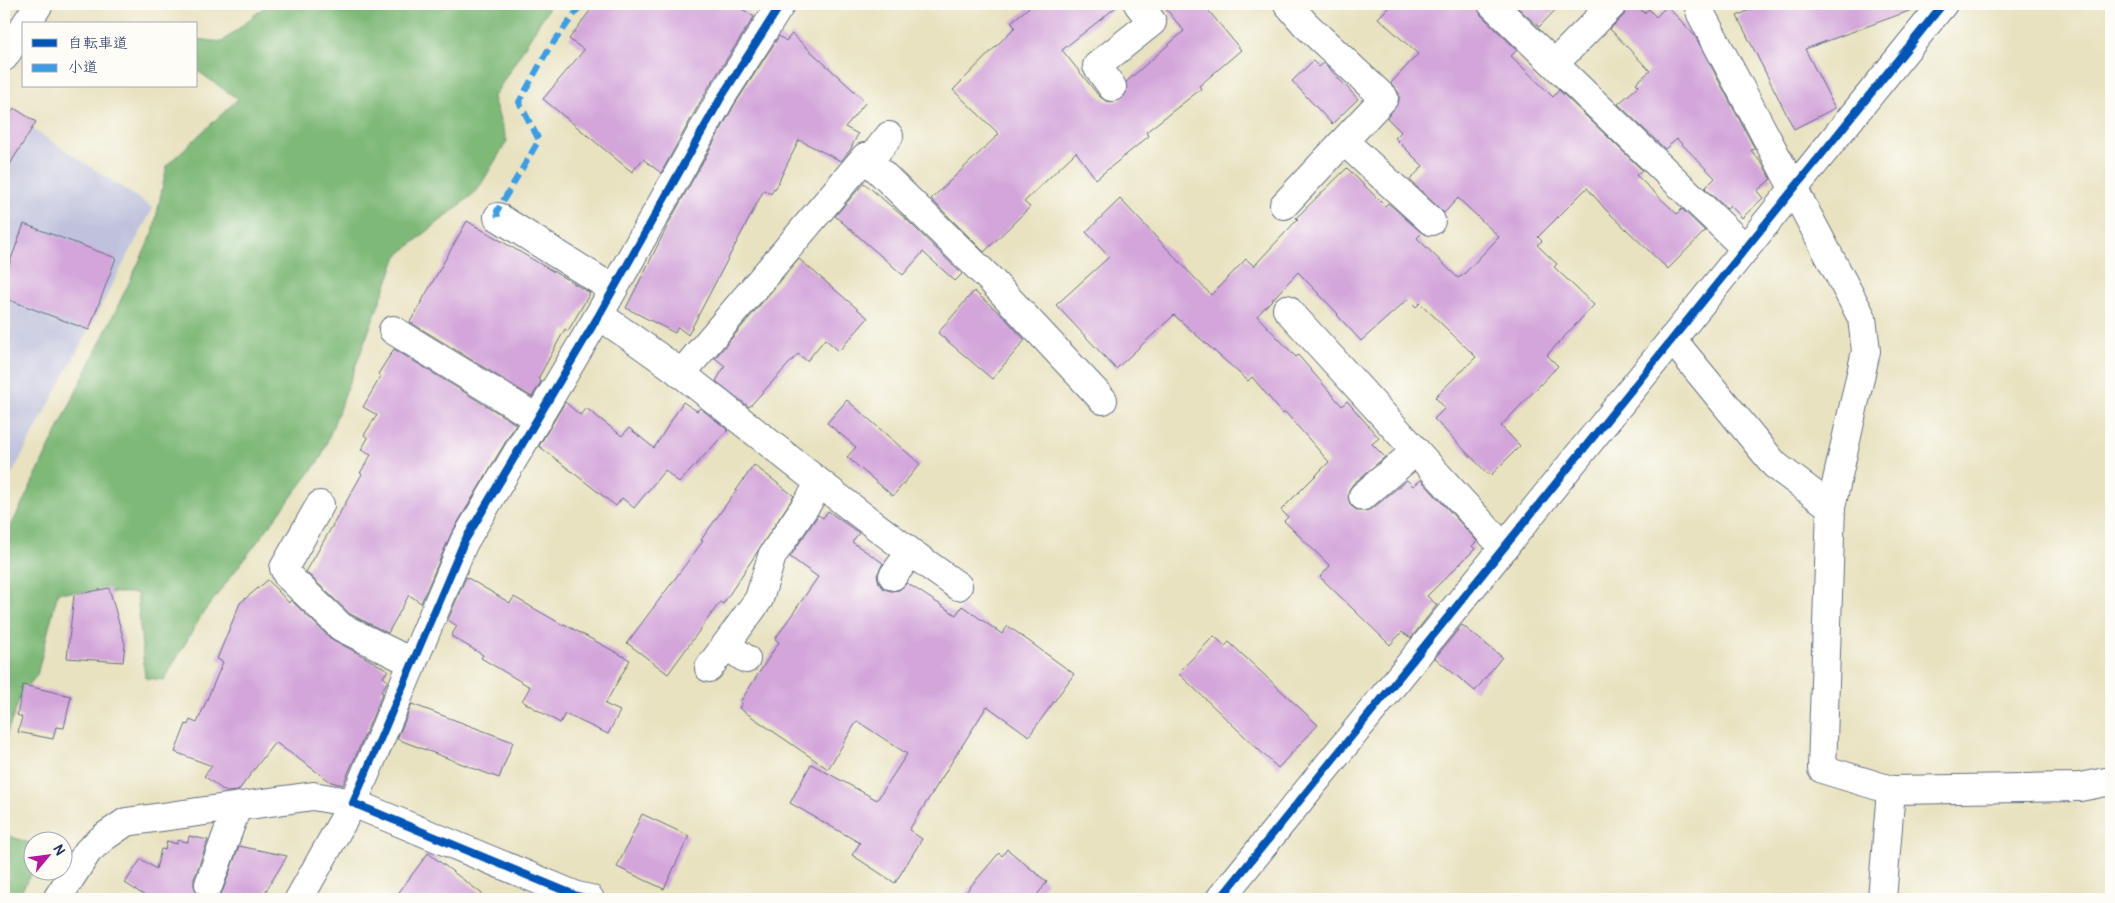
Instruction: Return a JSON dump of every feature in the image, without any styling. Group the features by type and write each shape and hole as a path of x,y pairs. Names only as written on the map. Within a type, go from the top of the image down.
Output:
{"street":[{"path":"27,22 39,4"},
{"path":"299,899 353,803 464,542 599,315 722,96 781,4"},
{"path":"1097,67 1152,22 1138,4"},
{"path":"1492,4 1745,248"},
{"path":"1555,64 1613,4"},
{"path":"1698,4 1701,14 1862,318 1866,351 1831,507 1822,769 1891,790 2080,787 2111,781"},
{"path":"1220,899 1943,4"},
{"path":"1284,205 1345,142 1384,98 1295,23"},
{"path":"4,57 22,30"},
{"path":"869,160 889,136"},
{"path":"1345,142 1431,221"},
{"path":"681,374 865,157 990,280 1103,400"},
{"path":"498,217 613,289"},
{"path":"1287,309 1504,548"},
{"path":"599,315 681,374 910,553 958,586"},
{"path":"393,330 538,418"},
{"path":"1672,339 1776,465 1831,507"},
{"path":"1362,496 1416,451"},
{"path":"709,668 736,652 759,599 772,556 820,484"},
{"path":"320,506 284,568 287,576 341,627 413,663"},
{"path":"894,576 910,553"},
{"path":"1882,899 1891,790"},
{"path":"57,899 88,851 126,822 313,796 353,803 576,896 590,899"},
{"path":"209,884 237,807"}],"shaded area":[{"path":"4,110 153,208 4,489"}],"green space":[{"path":"268,4 551,4 493,98 507,141 477,191 397,256 321,458 201,616 164,680 145,678 137,593 58,592 37,675 21,695 4,741 4,541 153,233 167,165 238,99 198,71 198,39 222,42"},
{"path":"4,834 22,840 22,880 28,880 17,899 4,899"}],"building":[{"path":"595,4 735,4 754,17 708,88 661,173 643,159 632,172 543,99 584,50 569,39"},
{"path":"1033,4 1120,4 1062,50 1099,96 1106,101 1114,102 1121,99 1126,93 1126,82 1184,31 1162,4 1203,4 1241,50 1199,86 1201,89 1146,132 1149,136 1096,179 1076,152 1024,202 1030,207 984,252 931,199 999,134 953,90 1015,27 1011,22"},
{"path":"1392,4 1477,4 1481,15 1517,50 1511,56 1553,97 1559,90 1642,170 1636,175 1677,214 1682,209 1705,231 1668,269 1606,210 1587,188 1538,237 1542,241 1537,245 1557,264 1554,267 1594,305 1547,355 1558,366 1501,426 1520,446 1490,476 1434,419 1445,408 1435,397 1476,357 1420,303 1416,307 1408,299 1361,341 1298,272 1257,316 1296,357 1298,355 1342,406 1347,401 1379,438 1372,444 1385,457 1353,484 1349,490 1348,498 1351,506 1358,511 1366,511 1373,508 1407,480 1413,486 1421,480 1477,541 1472,546 1475,549 1427,596 1437,605 1411,638 1402,632 1390,645 1320,577 1330,566 1284,521 1288,517 1281,510 1329,462 1285,412 1283,414 1252,377 1248,381 1174,315 1116,369 1056,305 1109,257 1086,232 1120,199 1211,295 1246,259 1254,266 1298,219 1296,218 1347,168 1385,206 1388,203 1422,233 1417,238 1458,278 1463,275 1499,237 1458,198 1444,213 1410,180 1423,166 1395,138 1401,132 1387,118 1399,101 1399,93 1391,83 1418,54 1378,18"},
{"path":"1514,4 1561,4 1539,27"},
{"path":"1628,4 1636,4 1644,13 1649,9 1656,17 1667,6 1695,36 1755,149 1751,150 1771,179 1757,191 1763,198 1742,218 1730,205 1727,209 1705,188 1715,178 1677,139 1665,149 1618,104 1639,86 1636,83 1650,71 1610,29 1624,15"},
{"path":"1762,4 1920,4 1920,7 1805,49 1835,108 1794,129 1737,16"},
{"path":"792,34 866,102 845,127 858,134 850,150 841,161 799,140 775,189 771,194 764,190 688,335 678,327 675,333 626,308 671,219 735,104 779,36 786,41"},
{"path":"1313,61 1319,67 1324,63 1358,99 1332,124 1292,81"},
{"path":"14,108 36,122 4,174 4,125"},
{"path":"864,183 906,219 962,274 955,281 923,252 903,275 835,216"},
{"path":"467,221 590,293 568,331 565,329 538,379 541,382 532,397 410,322"},
{"path":"24,224 116,258 89,330 4,298 4,278"},
{"path":"799,259 868,318 839,351 825,339 807,361 798,354 749,407 716,381 725,366 715,358"},
{"path":"974,291 1004,317 1025,340 992,379 938,333"},
{"path":"394,349 516,424 451,534 421,603 409,595 388,633 350,614 306,572 371,455 361,450 368,438 364,435 377,415 363,407 381,376 378,374"},
{"path":"847,400 920,464 893,496 847,457 856,447 827,423"},
{"path":"565,402 580,415 586,408 622,436 629,428 654,448 683,402 697,411 700,408 728,430 679,483 665,470 634,508 622,498 616,506 539,446"},
{"path":"754,465 794,496 723,604 720,602 668,674 627,643 703,541 701,540"},
{"path":"828,511 859,533 852,542 883,563 877,575 879,583 884,589 891,591 899,590 907,583 956,615 962,606 1002,634 1008,626 1074,674 1029,736 987,706 909,830 922,839 895,883 852,855 860,843 790,803 811,764 877,800 907,754 857,721 828,769 739,708 742,703 740,702 779,642 775,639 818,577 790,557 818,515 823,518"},
{"path":"466,577 510,603 514,597 630,660 605,704 620,711 608,734 565,714 560,723 522,701 530,687 481,658 483,655 451,636 457,626 448,620"},
{"path":"268,580 289,603 291,600 330,638 388,670 383,677 388,681 381,692 383,693 343,785 331,782 275,742 238,791 226,792 204,776 212,766 175,752 186,724 188,725 190,720 197,723 223,662 217,659 240,603"},
{"path":"109,588 125,644 123,662 67,658 74,595"},
{"path":"1462,625 1502,657 1475,691 1435,658"},
{"path":"1214,636 1225,646 1229,642 1318,725 1278,768 1178,673"},
{"path":"23,685 71,696 64,728 56,727 53,739 18,732 22,717 17,715"},
{"path":"412,704 513,742 499,778 397,739"},
{"path":"642,814 689,836 664,889 617,867"},
{"path":"189,836 208,840 194,879 194,886 197,894 209,899 150,899 125,883 141,859 156,869 161,849 165,850 167,841 177,844 177,840 188,842"},
{"path":"239,846 287,856 261,899 212,899 219,896 223,890"},
{"path":"1007,849 1047,882 1034,899 960,899 999,853 1002,856"},
{"path":"428,853 489,899 394,899"}],"marked path":[{"path":"498,217 497,211 539,140 519,102 548,50 582,4"}],"cycle path":[{"path":"590,899 577,896 353,803 464,542 599,315 722,96 781,4"},
{"path":"1220,899 1943,4"}]}
